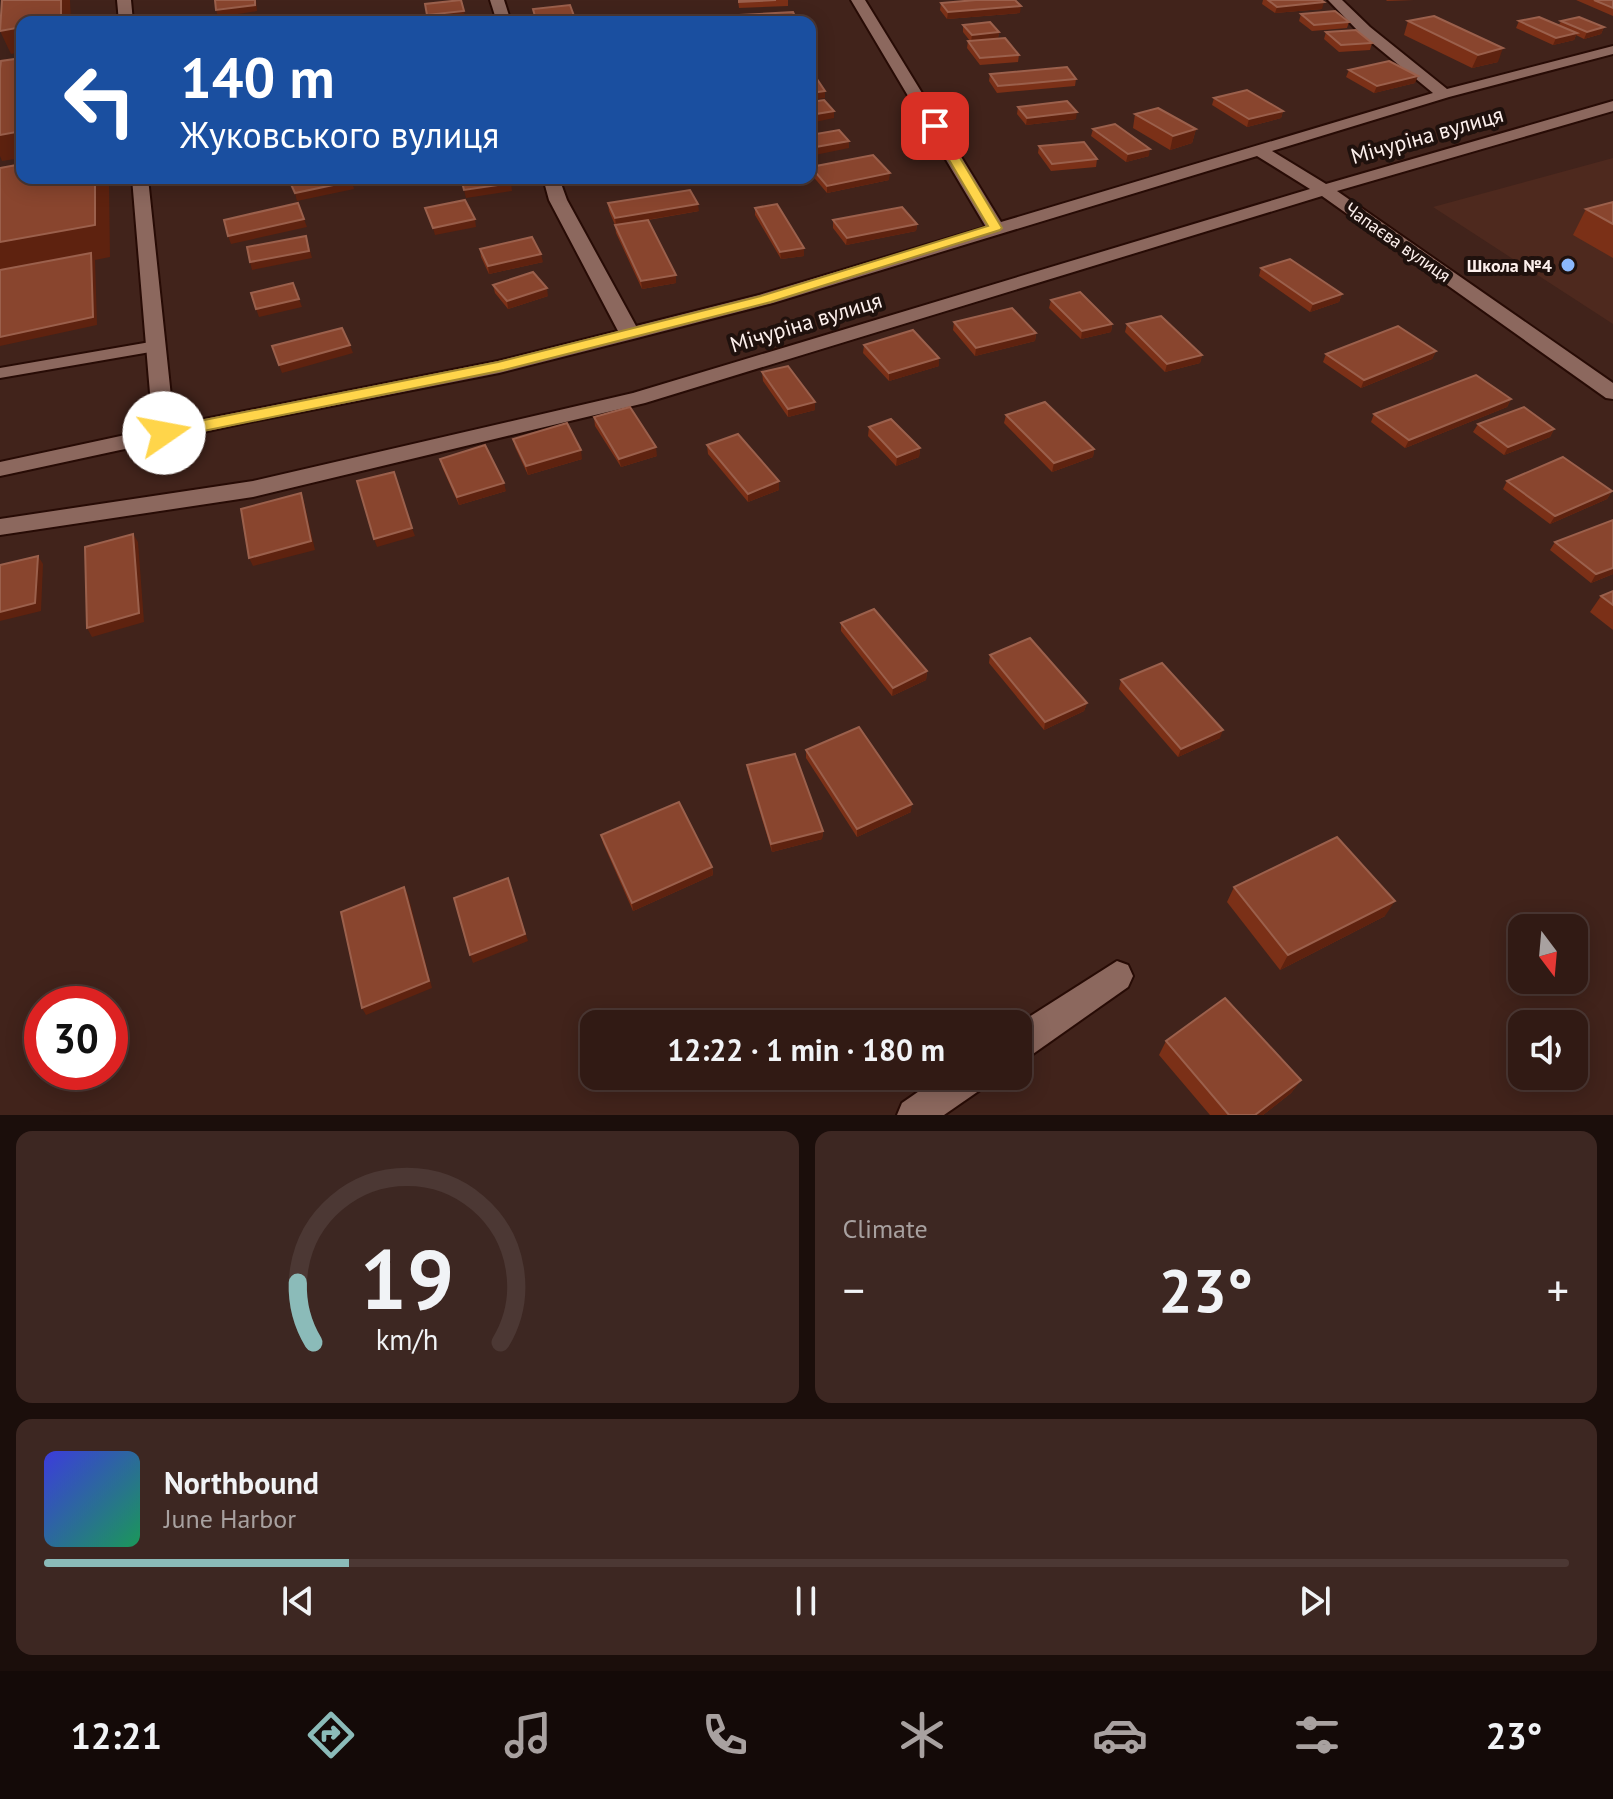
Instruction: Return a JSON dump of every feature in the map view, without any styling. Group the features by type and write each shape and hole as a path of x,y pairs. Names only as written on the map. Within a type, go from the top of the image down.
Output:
{"street":[{"path":"858,0 996,228"},
{"path":"1335,0 1365,30 1444,94"},
{"name":"Мічуріна вулиця","path":"0,469 164,433 499,367 766,299 1444,94 1613,50"},
{"name":"Мічуріна вулиця","path":"0,527 253,489 638,398 1324,190 1613,106"},
{"name":"Чапаєва вулиця","path":"1258,149 1324,190 1613,393"},
{"path":"141,184 164,433"},
{"path":"553,184 558,200 630,334"},
{"path":"1032,1034 1117,976"},
{"path":"914,1115 951,1090"}],"lane":[{"path":"0,373 156,346"}],"shaded area":[{"name":"Школа №4","path":"1613,158 1613,324 1433,207"}],"building":[{"path":"2,0 61,0 61,16 16,16 16,28 0,31"},
{"path":"215,0 255,0 255,5 216,10"},
{"path":"461,0 464,11 427,15 425,4"},
{"path":"1015,0 1021,6 948,12 941,3"},
{"path":"1268,0 1321,0 1324,2 1277,7"},
{"path":"1594,0 1613,0 1613,8"},
{"path":"570,5 574,16 535,16 533,9"},
{"path":"1335,11 1349,22 1314,25 1301,14"},
{"path":"793,12 795,16 740,16"},
{"path":"1434,16 1503,48 1478,55 1408,21"},
{"path":"1539,17 1577,33 1556,38 1519,21"},
{"path":"1579,17 1604,27 1587,32 1561,21"},
{"path":"990,22 999,32 972,35 963,25"},
{"path":"1356,30 1372,43 1341,45 1326,32"},
{"path":"1005,38 1019,55 980,58 968,41"},
{"path":"16,59 16,132 0,135 0,69 1,61"},
{"path":"1389,61 1418,76 1377,86 1349,70"},
{"path":"1067,67 1076,79 998,86 990,74"},
{"path":"817,79 825,91 816,92"},
{"path":"1247,90 1283,111 1249,119 1214,98"},
{"path":"824,100 834,111 816,114 816,101"},
{"path":"1067,101 1077,112 1027,118 1018,107"},
{"path":"1158,108 1196,129 1173,136 1135,114"},
{"path":"1115,124 1150,149 1128,154 1093,129"},
{"path":"839,130 849,141 816,147 816,134"},
{"path":"1084,142 1097,159 1052,164 1039,146"},
{"path":"873,155 890,173 827,186 816,173 816,166"},
{"path":"16,165 16,184 95,184 95,225 0,242 0,168"},
{"path":"291,184 338,184 295,193"},
{"path":"462,184 504,184 464,190"},
{"path":"690,190 698,204 615,218 608,203"},
{"path":"465,200 475,219 433,228 425,208"},
{"path":"1613,202 1613,224 1586,209"},
{"path":"298,203 304,219 228,236 224,220"},
{"path":"777,204 804,248 780,252 755,208"},
{"path":"902,207 917,224 847,238 833,220"},
{"path":"648,220 676,275 641,281 615,225"},
{"path":"306,236 309,251 250,262 247,247"},
{"path":"532,237 541,254 488,266 480,249"},
{"path":"91,253 93,317 0,337 0,270"},
{"path":"1290,259 1342,294 1313,304 1261,268"},
{"path":"533,272 547,288 507,301 493,285"},
{"path":"293,283 299,299 256,309 251,293"},
{"path":"1080,292 1112,324 1082,331 1051,300"},
{"path":"1012,308 1036,333 976,348 954,322"},
{"path":"1161,316 1202,355 1167,364 1127,324"},
{"path":"1398,326 1436,351 1364,380 1326,354"},
{"path":"342,328 350,345 279,365 272,346"},
{"path":"913,330 939,358 889,373 864,345"},
{"path":"788,366 815,402 788,409 762,372"},
{"path":"1476,375 1511,399 1409,440 1374,414"},
{"path":"1045,402 1094,449 1054,463 1006,415"},
{"path":"630,407 656,447 619,459 594,417"},
{"path":"1524,407 1554,429 1508,447 1478,424"},
{"path":"891,419 920,448 897,457 869,427"},
{"path":"567,423 581,450 526,466 513,439"},
{"path":"738,434 779,481 748,494 707,445"},
{"path":"485,445 504,483 457,497 440,459"},
{"path":"1563,457 1612,491 1555,516 1507,481"},
{"path":"394,472 412,528 374,539 357,481"},
{"path":"301,493 311,541 249,558 241,509"},
{"path":"1613,520 1613,568 1596,574 1555,542"},
{"path":"133,534 139,613 87,628 85,547"},
{"path":"38,556 35,603 0,612 0,565"},
{"path":"1613,591 1613,605 1601,596"},
{"path":"874,609 927,671 893,688 841,623"},
{"path":"1030,638 1087,703 1045,722 990,655"},
{"path":"1162,663 1223,730 1181,749 1121,680"},
{"path":"859,727 912,804 857,829 806,750"},
{"path":"795,754 823,831 771,844 747,765"},
{"path":"679,802 712,867 632,903 601,835"},
{"path":"1337,837 1395,901 1288,955 1234,887"},
{"path":"508,878 525,934 470,955 454,898"},
{"path":"404,887 429,981 362,1008 341,912"},
{"path":"1225,998 1301,1080 1255,1115 1229,1115 1166,1041"}],"place":[{"name":"Школа №4","path":"1568,265"}],"route":[{"path":"164,433 499,367 766,299 996,228 935,126"}]}
